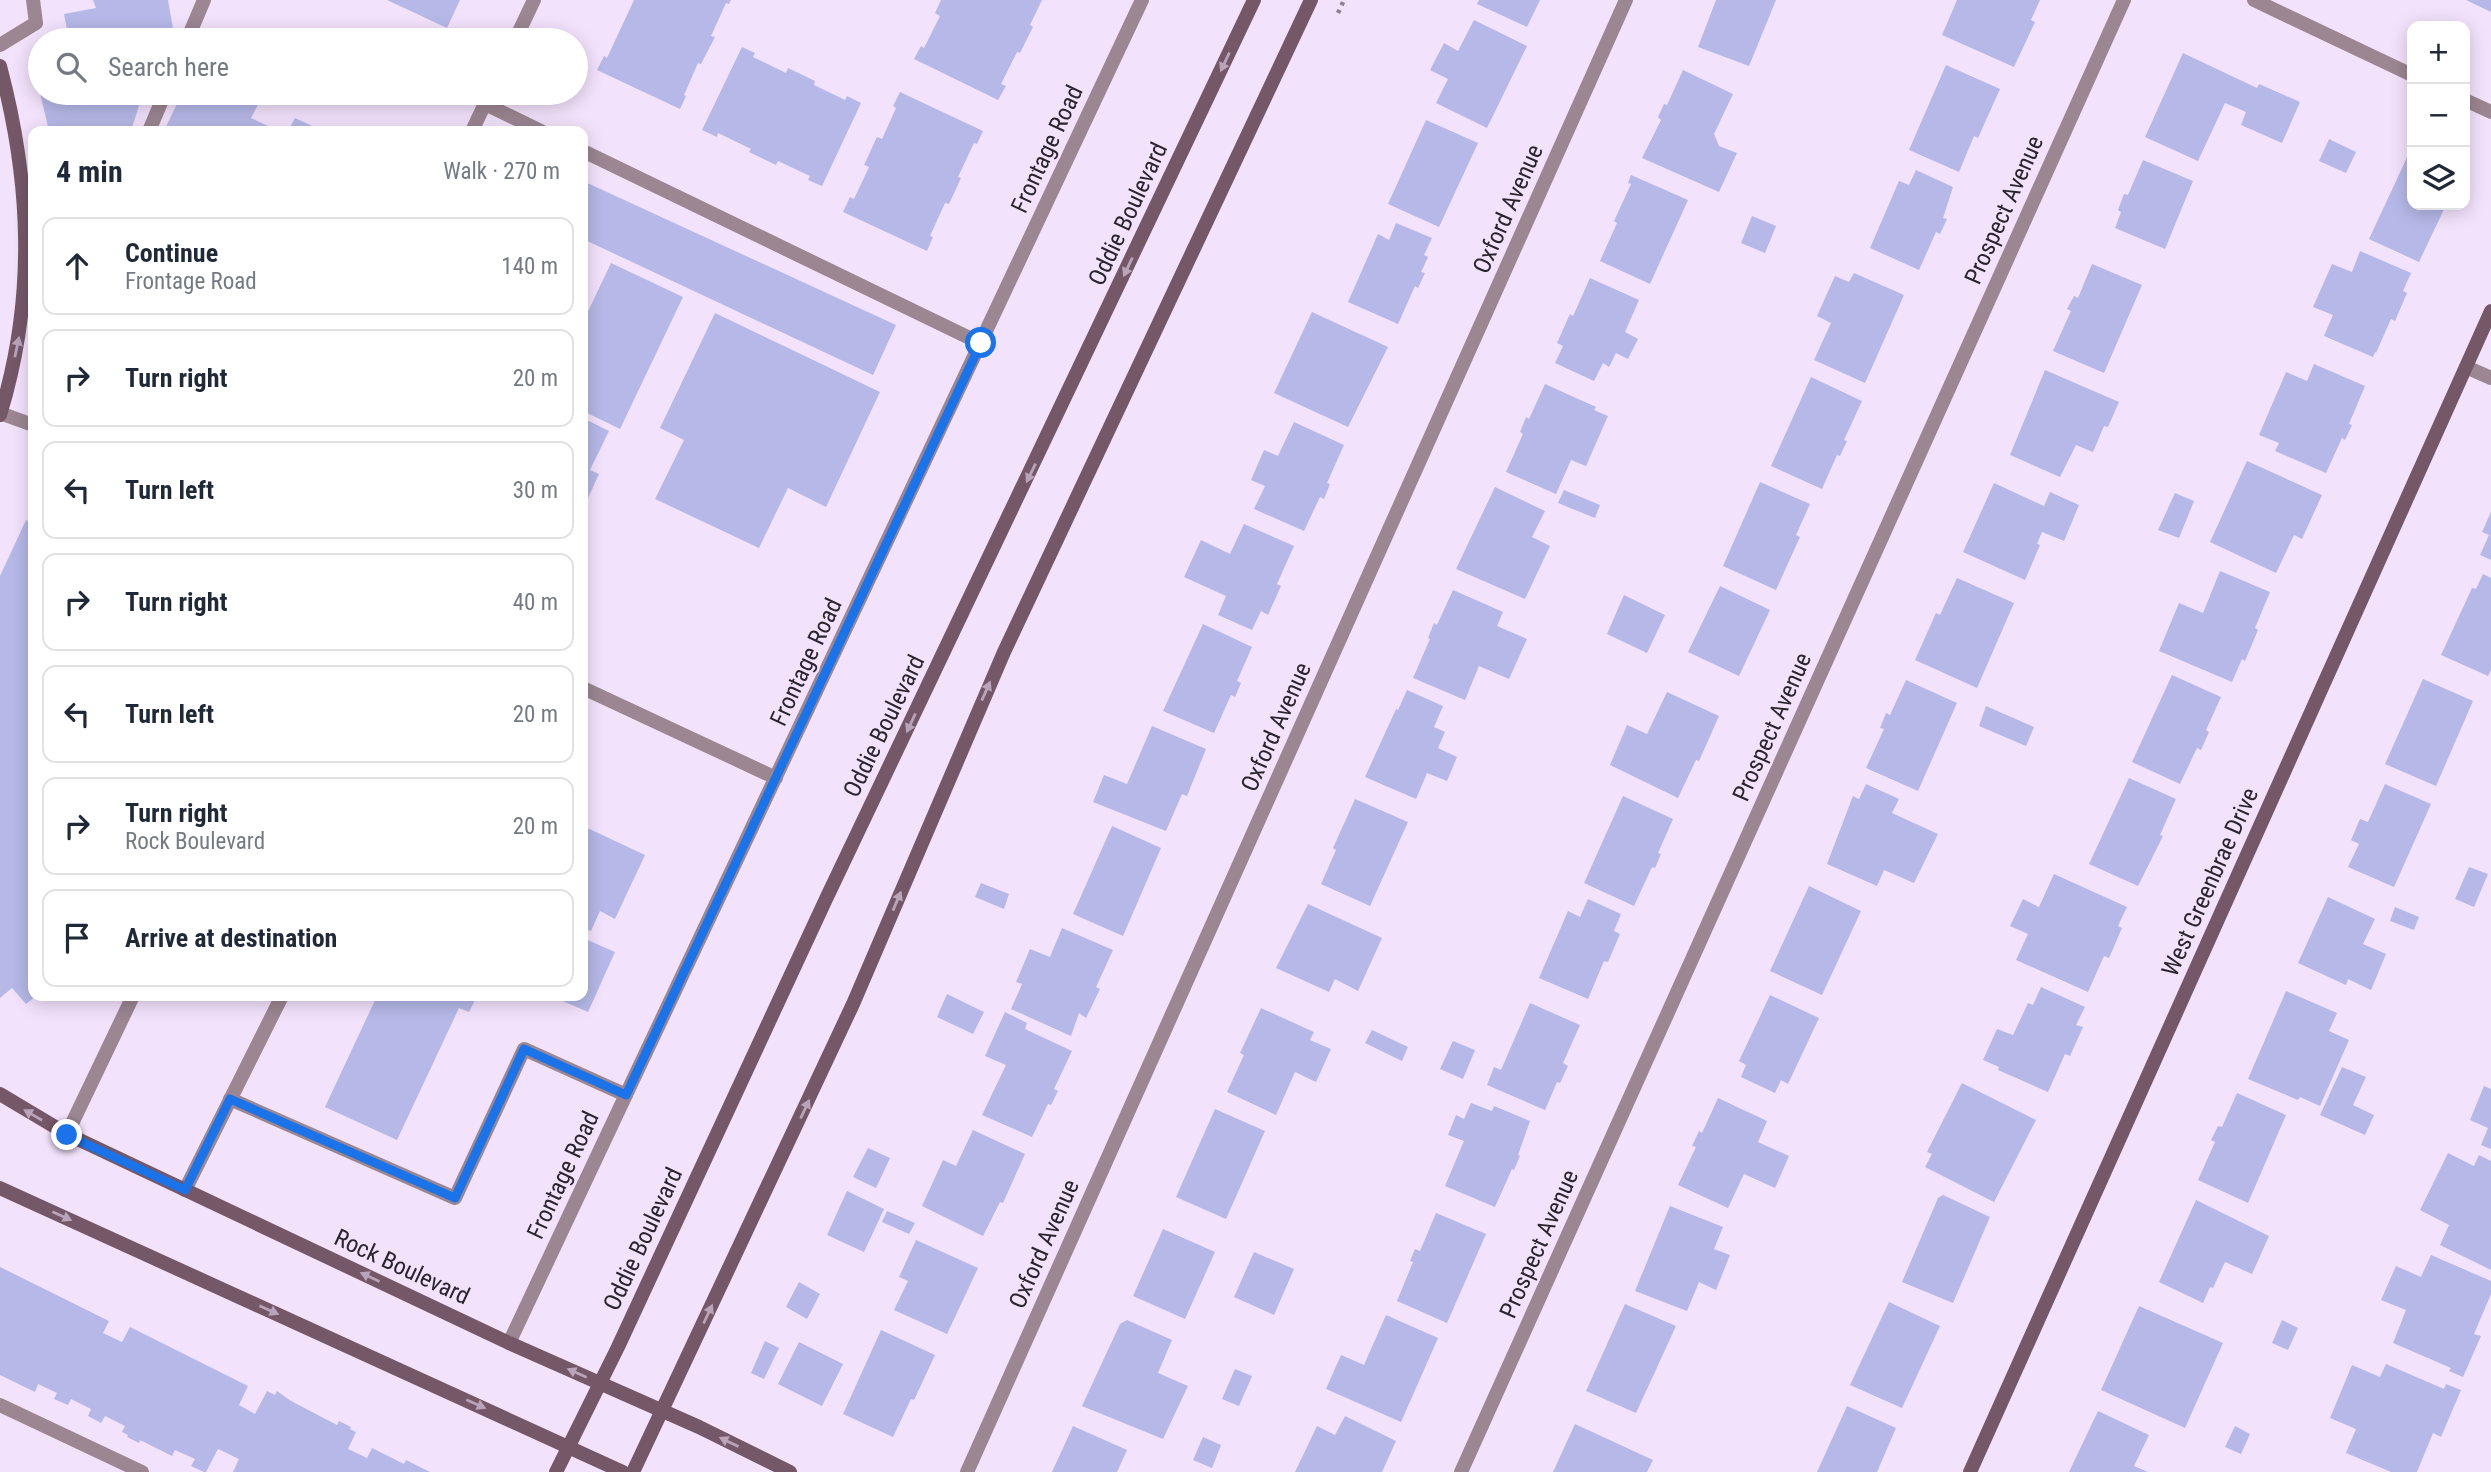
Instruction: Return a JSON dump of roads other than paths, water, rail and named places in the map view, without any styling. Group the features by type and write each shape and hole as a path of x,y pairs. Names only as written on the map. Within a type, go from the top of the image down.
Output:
{"main road":[{"name":"Oddie Boulevard","path":"556,1472 601,1383 826,899 1254,0"},
{"path":"633,1472 853,1004 1004,652 1311,0"},
{"path":"0,66 11,107 23,180 26,252 21,327 9,385 0,413"},
{"name":"West Greenbrae Drive","path":"1970,1472 2491,312"},
{"name":"Rock Boulevard","path":"0,1094 67,1135 509,1343 662,1410 790,1472"},
{"path":"0,1188 623,1472"}],"street":[{"path":"29,28 37,23 33,0"},
{"path":"192,28 204,0"},
{"path":"521,28 534,0"},
{"name":"Frontage Road","path":"509,1343 1142,0"},
{"name":"Oxford Avenue","path":"967,1472 1626,0"},
{"name":"Prospect Avenue","path":"1461,1472 2124,0"},
{"path":"2254,0 2407,73"},
{"path":"0,45 28,28"},
{"path":"2470,102 2491,112"},
{"path":"151,126 160,105"},
{"path":"474,126 485,105"},
{"path":"498,105 533,126"},
{"path":"588,153 981,343"},
{"path":"2466,367 2491,378"},
{"path":"0,413 28,423"},
{"path":"588,690 776,778"},
{"path":"67,1135 131,1001"},
{"path":"185,1190 279,1001"},
{"path":"230,1099 455,1198 524,1049 626,1095"},
{"path":"0,1405 142,1472"}]}
